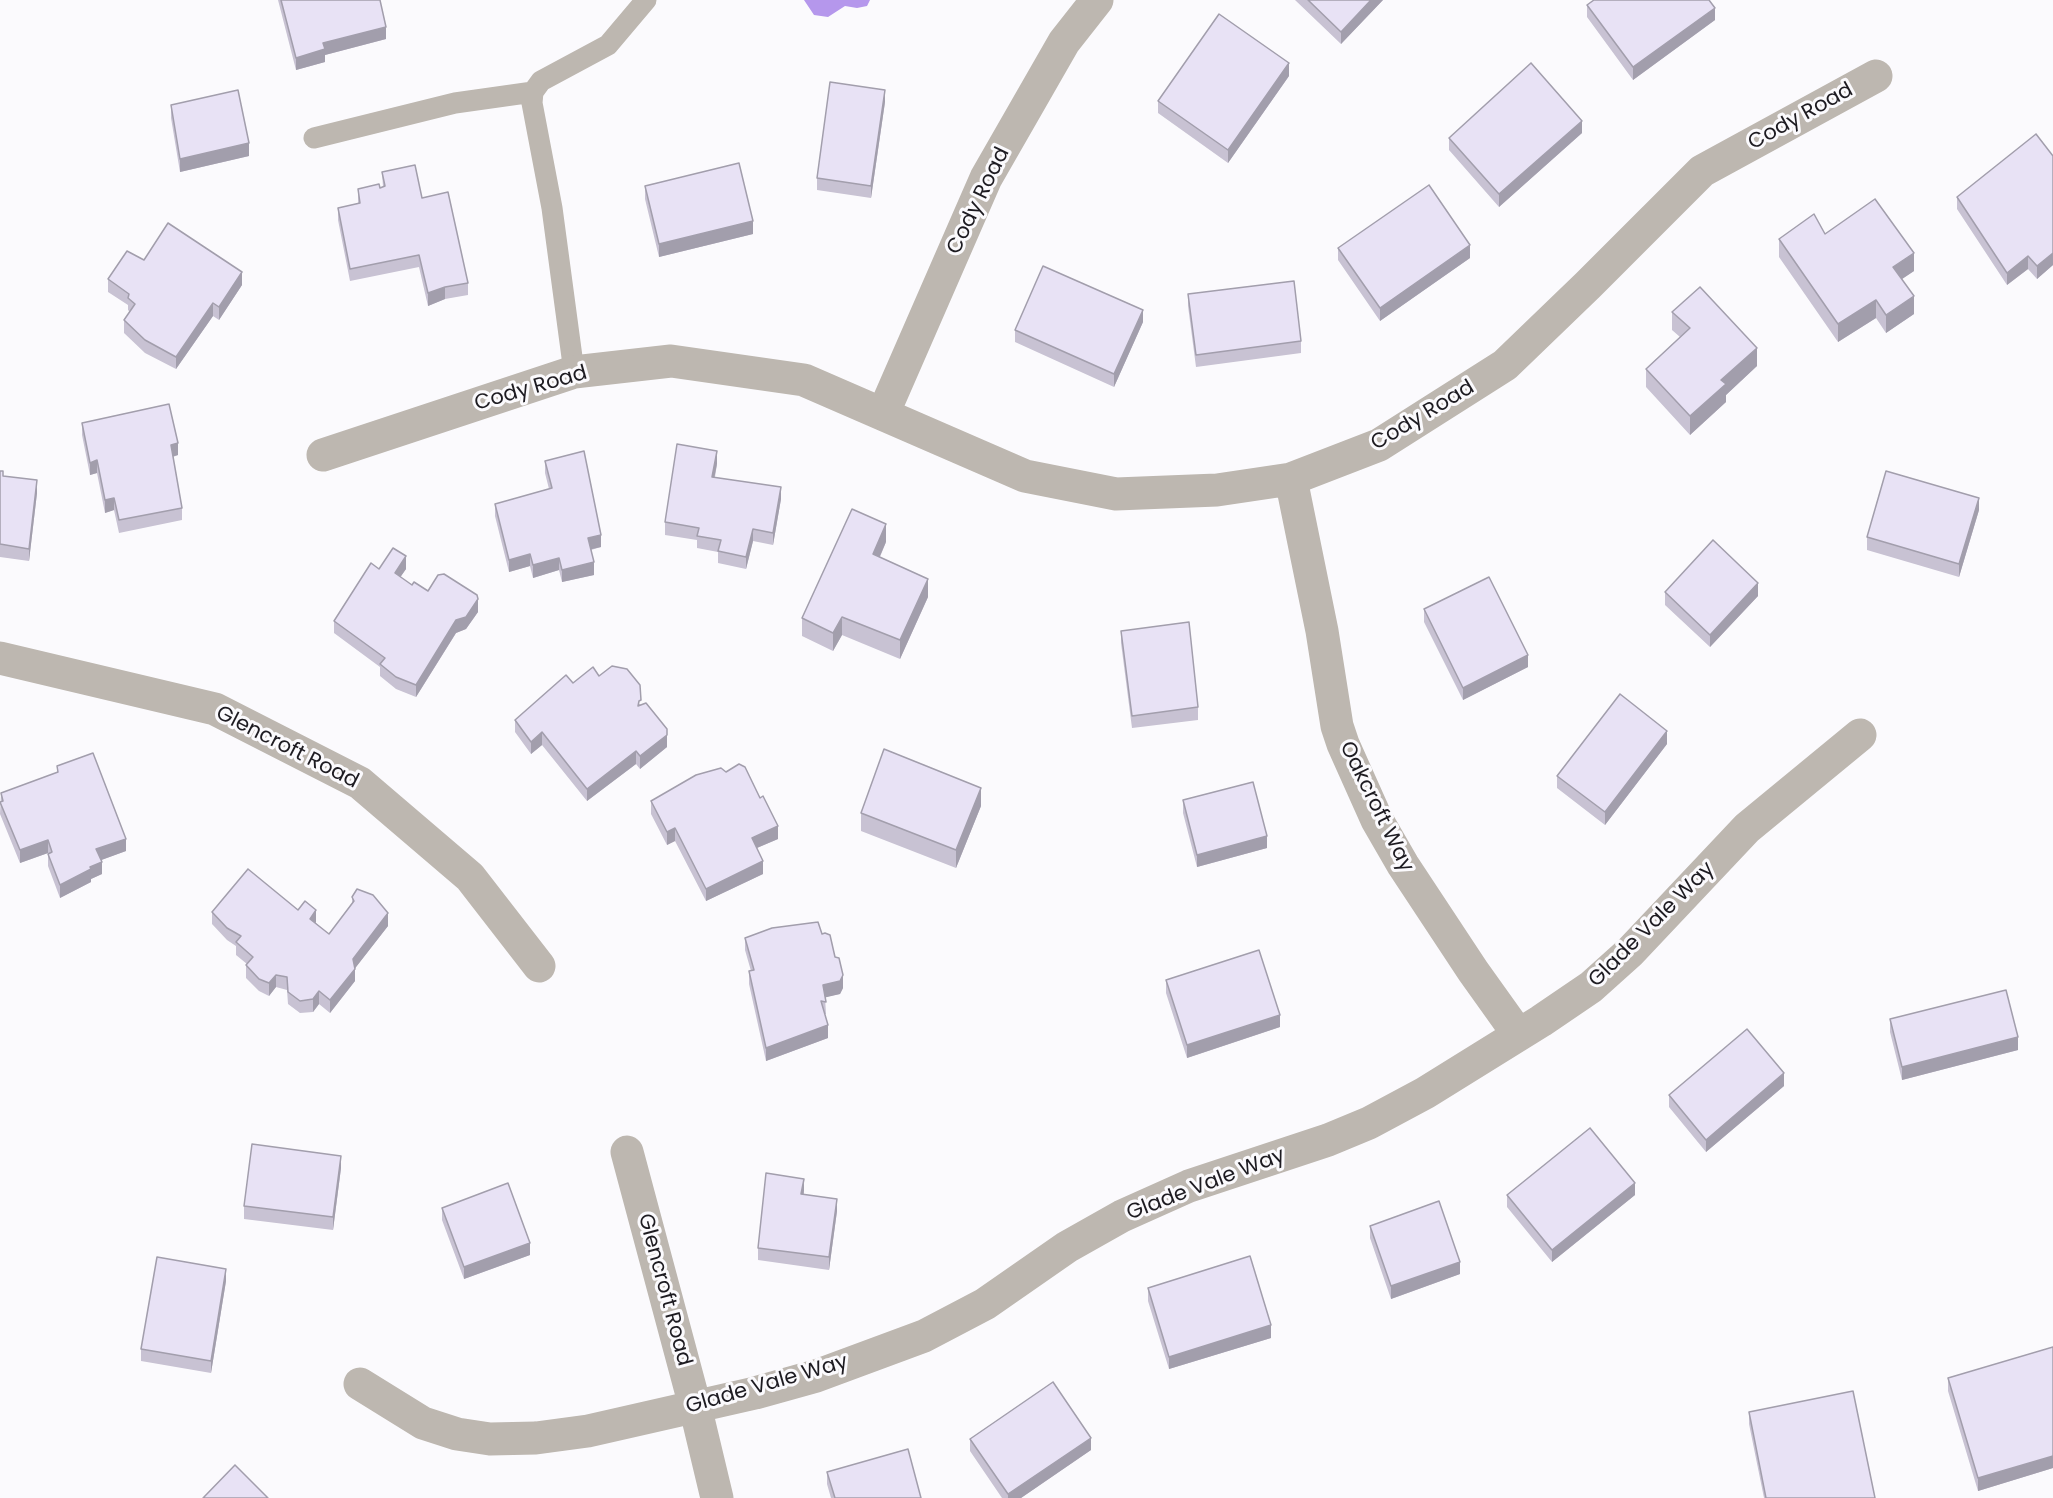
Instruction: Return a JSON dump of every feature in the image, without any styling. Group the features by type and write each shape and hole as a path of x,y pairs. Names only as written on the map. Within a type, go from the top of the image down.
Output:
{"street":[{"name":"Cody Road","path":"882,414 986,178 1064,42 1097,0"},
{"name":"Cody Road","path":"322,455 574,372 671,361 804,380 1025,476 1116,494 1217,490 1291,479 1379,445 1505,365 1702,171 1876,76"},
{"name":"Oakcroft Way","path":"1291,479 1322,632 1337,726 1343,744 1377,820 1403,866 1518,1034"},
{"name":"Glencroft Road","path":"0,658 216,709 360,783 470,876 539,966"},
{"name":"Glade Vale Way","path":"360,1384 423,1423 457,1434 490,1439 536,1438 572,1434 755,1393 816,1376 924,1336 985,1304 1067,1247 1122,1216 1189,1186 1328,1140 1369,1123 1425,1093 1518,1034 1591,987 1630,952 1747,828 1860,735"},
{"name":"Glencroft Road","path":"627,1152 695,1406 717,1498"}],"lane":[{"path":"574,372 552,208 532,103 533,92 541,81 608,45 646,0"},
{"path":"314,138 455,103 533,92"}],"shaded area":[{"path":"804,0 870,0 867,6 857,8 845,6 828,17 814,15"}],"building":[{"path":"281,0 380,0 386,27 323,43 325,49 296,58"},
{"path":"1308,0 1371,0 1341,32"},
{"path":"1594,0 1709,0 1715,8 1633,67 1587,5"},
{"path":"1219,14 1289,63 1228,150 1158,101"},
{"path":"1531,63 1582,121 1499,194 1449,138"},
{"path":"830,82 885,90 871,186 817,178"},
{"path":"238,90 249,143 180,159 171,105"},
{"path":"2036,134 2053,156 2053,253 2037,266 2028,256 2007,273 1957,197"},
{"path":"739,163 753,221 659,244 645,186"},
{"path":"415,165 422,198 448,192 468,283 428,293 419,255 350,269 338,208 360,203 358,189 379,184 380,188 385,186 382,172"},
{"path":"1429,185 1470,245 1380,308 1338,248"},
{"path":"1875,199 1914,253 1893,267 1914,296 1886,315 1876,300 1838,324 1779,239 1814,214 1825,234"},
{"path":"168,223 242,272 219,307 213,303 176,357 145,340 124,320 135,304 128,298 129,294 108,279 127,251 144,260"},
{"path":"1043,266 1143,310 1114,374 1015,330"},
{"path":"1294,281 1301,341 1196,355 1188,294"},
{"path":"1700,287 1757,348 1721,380 1726,384 1690,416 1646,369 1690,328 1672,312"},
{"path":"169,404 178,443 171,445 182,508 119,520 114,498 105,500 97,460 90,463 82,423"},
{"path":"677,444 717,451 712,477 781,487 773,533 753,529 746,557 718,551 721,540 697,536 699,528 665,522"},
{"path":"584,451 601,535 588,538 594,562 562,570 559,558 533,565 530,554 509,560 495,504 552,488 545,461"},
{"path":"0,471 3,471 3,476 37,480 29,549 0,544"},
{"path":"1886,471 1979,498 1959,564 1867,537"},
{"path":"852,509 886,524 873,554 928,579 900,640 842,617 833,633 802,618"},
{"path":"1713,540 1758,583 1710,635 1665,592"},
{"path":"393,548 406,556 395,573 412,585 414,582 428,591 438,575 444,574 477,595 478,599 466,617 456,620 416,685 396,677 380,664 385,658 334,621 371,563 379,569"},
{"path":"1489,577 1528,655 1463,688 1424,609"},
{"path":"1189,622 1198,707 1132,716 1121,631"},
{"path":"612,666 627,669 640,685 641,700 638,706 646,703 667,729 667,735 640,756 636,751 587,789 542,732 531,742 515,720 566,675 573,683 593,667 599,676"},
{"path":"1620,694 1667,731 1605,812 1557,776"},
{"path":"884,749 981,788 956,850 861,813"},
{"path":"93,753 126,839 96,849 102,862 60,885 48,854 52,852 48,840 20,850 0,802 3,801 1,793 58,772 57,766"},
{"path":"739,764 745,767 760,798 763,796 778,826 752,838 763,861 706,889 675,828 667,832 651,801 696,775 721,768 726,772"},
{"path":"1253,782 1267,836 1197,855 1183,800"},
{"path":"248,869 298,910 305,901 316,910 310,919 329,934 354,901 352,897 357,889 373,895 388,913 353,959 355,969 330,1000 319,991 313,999 300,1001 288,992 287,977 276,975 269,983 259,979 246,965 253,957 236,942 241,936 227,928 212,912"},
{"path":"818,922 822,934 830,935 835,957 839,958 843,975 840,981 823,985 826,1002 821,1001 828,1025 766,1048 749,971 754,970 745,938 772,928"},
{"path":"1259,950 1280,1015 1187,1045 1166,980"},
{"path":"2006,990 2018,1037 1902,1067 1890,1019"},
{"path":"1747,1029 1784,1073 1706,1140 1669,1095"},
{"path":"1590,1128 1635,1183 1552,1250 1507,1195"},
{"path":"252,1144 341,1156 333,1217 244,1206"},
{"path":"766,1173 804,1179 801,1194 837,1199 829,1257 758,1248"},
{"path":"508,1183 530,1243 464,1267 442,1208"},
{"path":"1439,1201 1460,1262 1391,1286 1370,1226"},
{"path":"1250,1256 1271,1325 1169,1357 1148,1288"},
{"path":"157,1257 226,1269 211,1361 141,1349"},
{"path":"2053,1347 2053,1456 1978,1478 1948,1378"},
{"path":"1053,1382 1091,1438 1008,1494 970,1439"},
{"path":"1853,1391 1875,1498 1766,1498 1749,1412"},
{"path":"908,1449 921,1498 835,1498 827,1472"},
{"path":"235,1465 268,1498 203,1498"}]}
